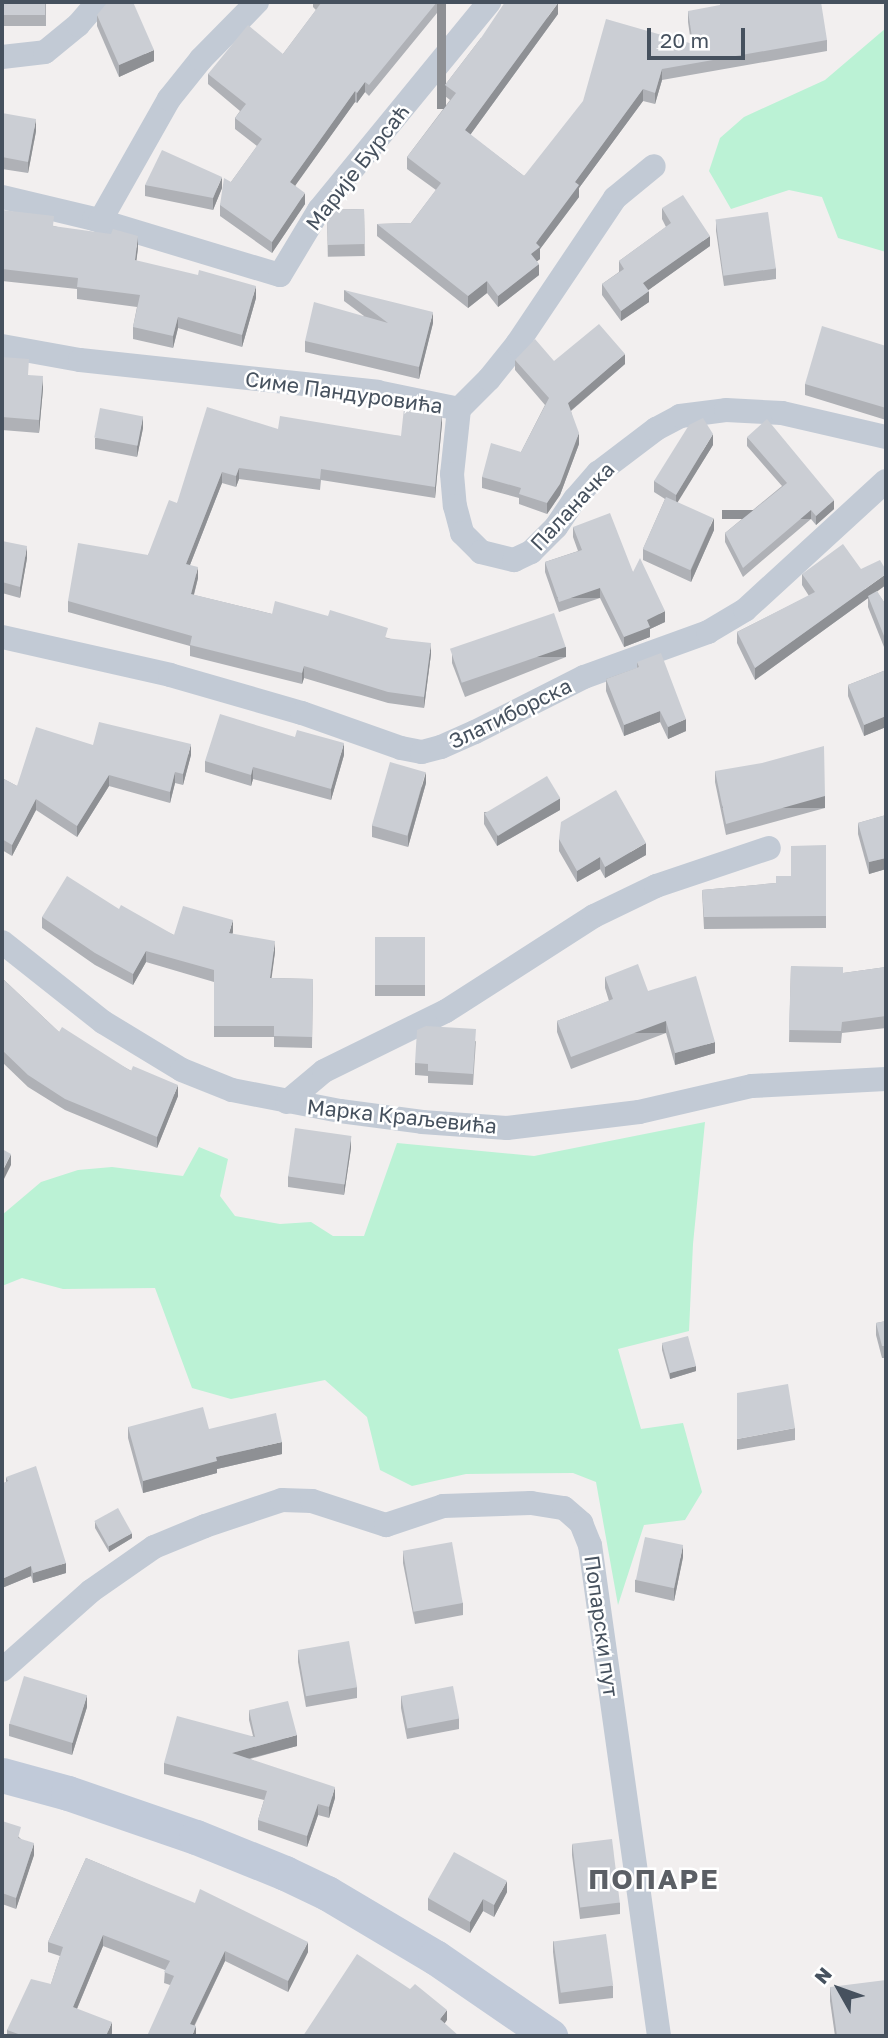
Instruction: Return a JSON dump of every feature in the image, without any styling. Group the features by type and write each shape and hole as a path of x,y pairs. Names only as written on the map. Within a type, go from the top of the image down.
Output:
{"street":[{"path":"2,57 45,52 78,25 98,2"},
{"path":"100,221 183,80 257,2"},
{"name":"Марије Бурсаћ","path":"2,197 100,221 280,275 319,209 489,2"},
{"name":"Симе Пандуровића","path":"2,346 80,360 377,392 459,409 517,344 615,198 653,166"},
{"name":"Паланачка","path":"459,409 452,474 455,506 463,533 481,552 514,560 531,552 556,527 575,499 598,473 656,429 680,416 726,410 782,413 886,437"},
{"name":"Златиборска","path":"2,637 170,675 302,713 401,748 422,752 475,732 583,677 708,632 762,597 886,481"},
{"path":"286,1102 324,1071 446,1011 594,916 656,886 769,848"},
{"name":"Марка Краљевића","path":"2,942 103,1022 142,1048 206,1080 286,1102 422,1122 507,1128 639,1112 752,1086 886,1079"},
{"name":"Попарски пут","path":"2,1670 91,1591 154,1548 205,1526 282,1500 312,1501 386,1525 443,1506 531,1503 564,1508 581,1523 590,1545 659,2036"},
{"path":"2,1775 68,1793 196,1837 285,1872 327,1893 435,1957 550,2036"}],"green space":[{"path":"886,28 886,252 838,238 822,197 789,190 731,209 709,171 720,138 744,117 825,80"},
{"path":"705,1122 693,1244 689,1331 618,1349 641,1429 683,1423 702,1492 685,1520 644,1525 618,1605 596,1482 573,1473 466,1474 412,1486 380,1470 367,1417 325,1380 231,1399 192,1388 155,1288 63,1289 22,1278 2,1286 2,1215 41,1182 78,1170 112,1167 183,1176 199,1147 228,1159 220,1196 235,1216 280,1224 311,1222 333,1236 364,1236 397,1143 534,1156"}],"building":[{"path":"2,2 45,2 45,15 2,15"},
{"path":"111,2 133,2 154,50 119,65 97,15"},
{"path":"319,2 437,2 369,85 365,82 357,93 355,91 290,182 305,193 272,242 220,205 224,178 231,182 262,139 235,118 246,104 208,74 248,25 283,54 321,3"},
{"path":"505,2 558,3 465,130 524,176 583,101 606,19 693,44 688,11 720,5 720,2 821,2 827,40 662,69 655,93 643,89 575,182 579,185 536,243 540,247 531,254 539,264 498,296 487,281 468,296 377,224 411,223 441,183 407,157 456,93 445,85"},
{"path":"2,113 36,119 28,162 2,157"},
{"path":"162,150 222,177 213,198 145,185"},
{"path":"683,195 710,236 643,283 649,291 621,311 602,284 624,269 619,261 671,223 662,208"},
{"path":"364,209 365,244 328,245 329,210"},
{"path":"2,210 54,216 53,226 111,234 113,229 138,236 135,260 198,275 199,270 256,286 242,335 178,317 173,336 133,327 140,295 77,287 78,278 2,269"},
{"path":"768,212 776,268 723,276 716,219"},
{"path":"344,290 433,312 419,367 305,341 314,302 388,323"},
{"path":"599,324 625,354 568,403 579,433 560,484 547,503 519,494 521,488 482,477 491,443 521,452 549,398 515,360 535,339 554,361"},
{"path":"822,326 886,346 886,408 805,384"},
{"path":"2,357 29,359 28,375 43,376 39,420 2,417"},
{"path":"207,407 278,429 280,416 401,436 404,408 442,412 435,487 321,469 320,479 239,468 236,476 222,472 186,564 198,567 191,594 272,614 275,601 328,616 330,610 388,628 385,638 431,643 424,697 388,692 304,666 302,673 190,645 192,636 68,601 78,543 148,555 169,500 177,503"},
{"path":"100,408 143,416 137,446 94,437"},
{"path":"703,418 713,434 676,495 654,481 689,425"},
{"path":"767,419 834,500 816,516 811,510 743,568 725,533 787,483 747,437"},
{"path":"666,497 714,518 690,570 643,549"},
{"path":"610,513 633,572 640,558 665,611 647,620 650,627 624,637 600,588 559,602 545,562 582,550 573,527"},
{"path":"2,541 27,546 20,587 2,582"},
{"path":"843,544 861,569 880,560 886,574 755,668 737,632 815,592 802,574"},
{"path":"877,591 886,605 886,641 868,596"},
{"path":"554,613 566,647 462,683 450,649"},
{"path":"661,653 686,719 668,727 660,711 624,725 606,679 639,667 637,662"},
{"path":"886,670 886,716 864,725 848,685"},
{"path":"220,714 295,737 297,730 344,743 331,789 253,767 251,775 205,761"},
{"path":"99,722 191,744 183,774 175,772 170,792 109,775 77,826 36,799 12,845 2,839 2,778 17,786 36,727 93,745"},
{"path":"824,746 825,796 726,824 715,771 762,763"},
{"path":"390,762 426,772 407,836 372,825"},
{"path":"547,776 560,798 498,836 484,814"},
{"path":"616,790 646,843 605,867 600,857 577,871 559,839 561,822"},
{"path":"886,815 886,858 869,862 858,823"},
{"path":"826,845 826,916 704,917 702,890 776,883 776,876 791,876 791,846"},
{"path":"67,876 119,909 121,905 174,935 183,906 233,920 229,933 275,941 270,978 313,979 312,1037 274,1036 274,1026 214,1026 214,970 146,951 133,974 95,953 42,917"},
{"path":"375,937 425,937 425,985 375,985"},
{"path":"638,964 648,991 696,976 715,1042 675,1053 666,1021 571,1057 557,1021 613,999 605,977"},
{"path":"791,966 843,967 843,973 886,967 886,1016 842,1022 841,1031 789,1030"},
{"path":"2,978 59,1032 62,1027 131,1071 133,1066 178,1085 157,1137 65,1099 28,1075 2,1050"},
{"path":"426,1026 476,1029 473,1074 428,1071 428,1064 415,1063 417,1030"},
{"path":"295,1128 351,1136 345,1184 288,1177"},
{"path":"2,1149 11,1154 2,1172"},
{"path":"886,1321 886,1346 882,1346 876,1323"},
{"path":"688,1336 696,1366 670,1373 662,1343"},
{"path":"788,1384 795,1428 737,1439 737,1393"},
{"path":"203,1407 209,1429 276,1413 282,1442 216,1457 217,1461 143,1481 128,1427"},
{"path":"36,1466 66,1563 33,1573 31,1566 2,1579 2,1484 8,1481 6,1477"},
{"path":"118,1508 132,1533 108,1546 94,1521"},
{"path":"645,1537 683,1545 674,1588 636,1580"},
{"path":"452,1542 463,1603 414,1612 403,1551"},
{"path":"349,1641 357,1687 306,1696 298,1650"},
{"path":"24,1676 87,1695 72,1743 9,1724"},
{"path":"453,1686 459,1718 407,1729 401,1696"},
{"path":"288,1701 297,1735 232,1753 335,1787 329,1807 318,1804 307,1836 258,1820 267,1791 164,1763 177,1716 255,1737 249,1710"},
{"path":"2,1821 21,1827 18,1838 34,1843 16,1898 2,1893"},
{"path":"612,1839 620,1903 580,1907 572,1844"},
{"path":"454,1852 507,1881 494,1905 483,1899 470,1922 428,1898"},
{"path":"86,1858 195,1903 200,1889 308,1942 288,1981 225,1951 190,2024 196,2026 192,2036 147,2036 174,1976 164,1972 170,1961 103,1935 73,2007 112,2022 106,2036 21,2036 7,2030 31,1979 51,1984 63,1947 48,1942"},
{"path":"606,1934 613,1985 561,1993 554,1941"},
{"path":"357,1954 410,1989 415,1984 447,2010 440,2019 459,2036 303,2036"},
{"path":"886,1980 886,2036 837,2036 830,1987"}],"district":[{"name":"ПОПАРЕ","path":"654,1879"}]}
